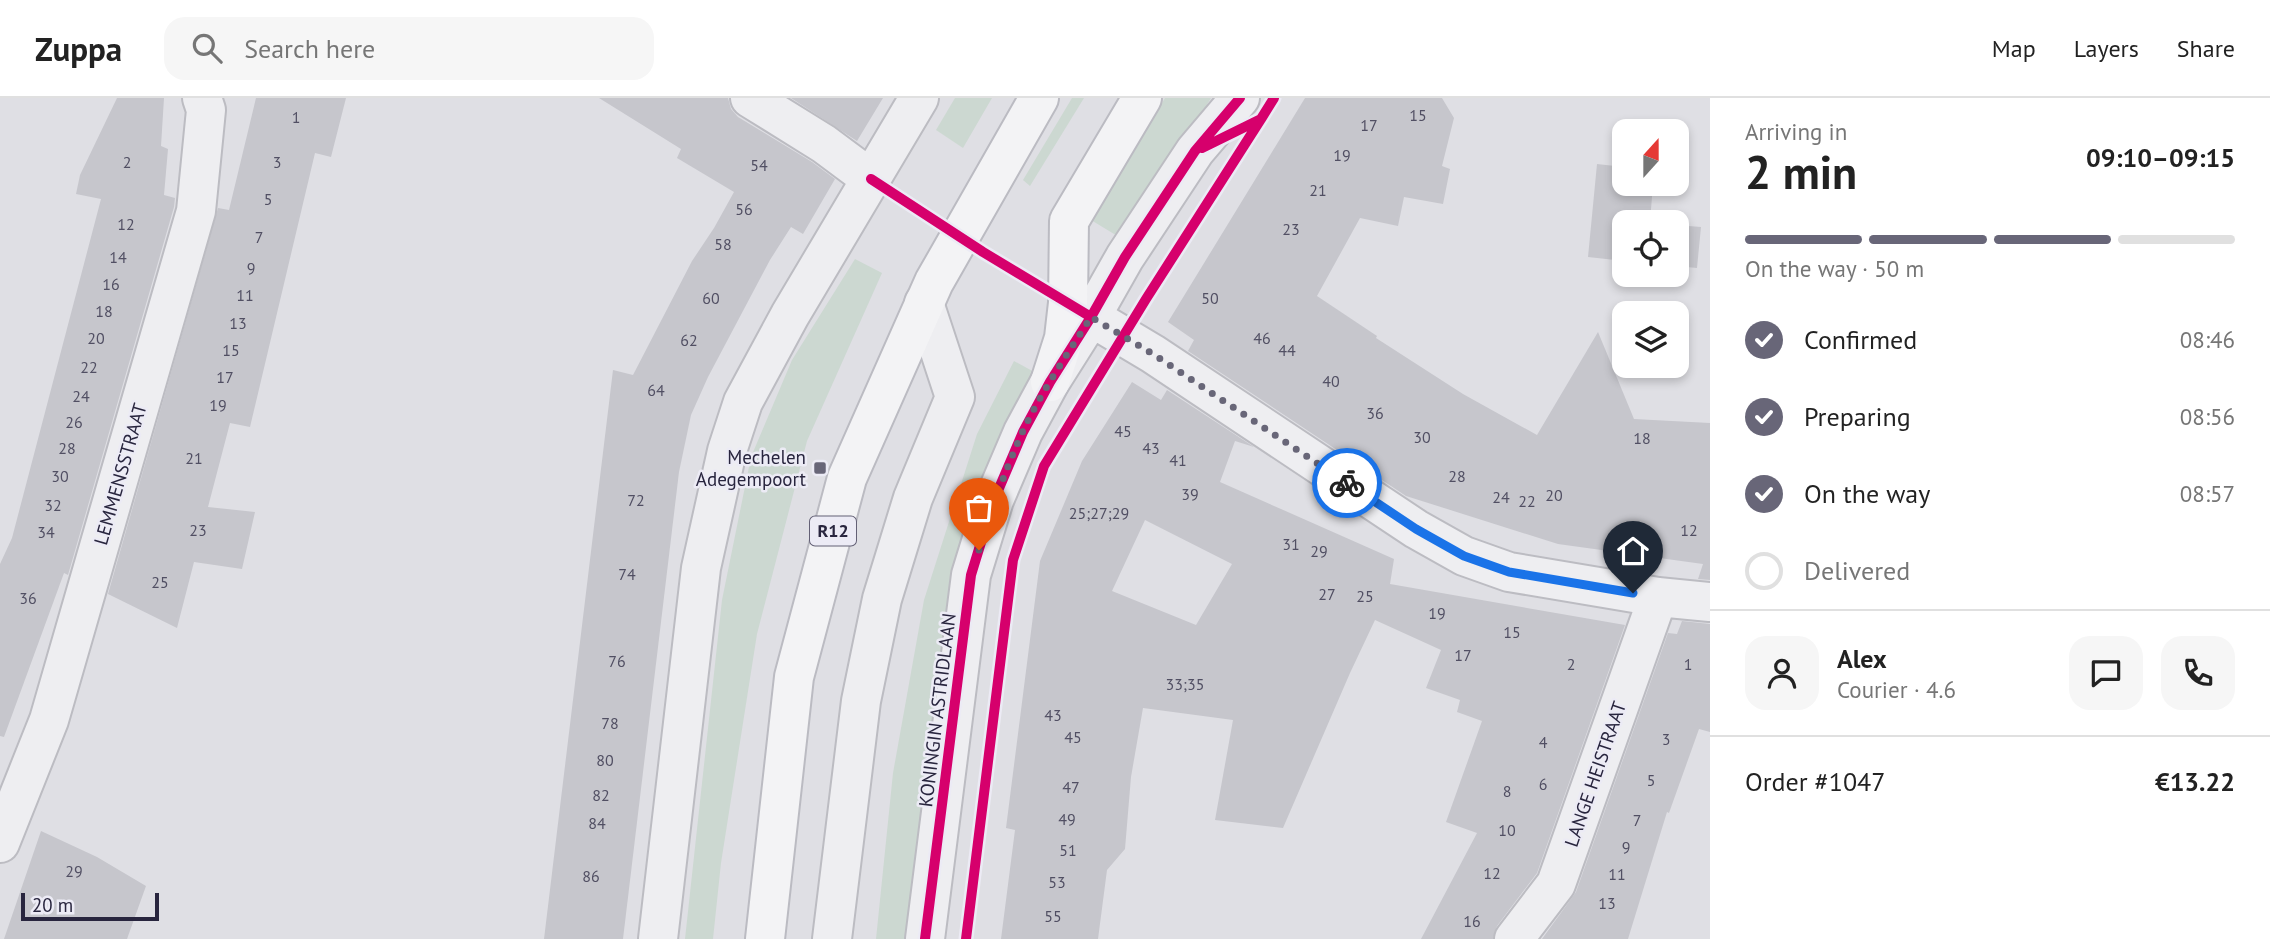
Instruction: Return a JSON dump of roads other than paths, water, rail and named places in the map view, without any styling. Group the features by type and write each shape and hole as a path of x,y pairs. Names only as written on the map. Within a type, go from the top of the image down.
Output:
{"main road":[{"name":"R12","path":"765,939 794,677 847,478 934,282 1039,98"},
{"name":"KONINGIN ASTRIDLAAN","path":"1050,382 1064,338 1068,303 1069,221 1142,98"}],"street":[{"name":"LEMMENSSTRAAT","path":"0,843 49,720 196,211 206,110 202,98"},
{"path":"750,98 824,144 871,179"},
{"path":"658,939 701,568 727,451 743,402 766,359 919,98"},
{"name":"KONINGIN ASTRIDLAAN","path":"925,939 971,575 994,500 1023,432 1125,257 1195,151 1240,98"},
{"path":"832,939 861,701 882,598 913,498 955,397 924,303"},
{"path":"1091,317 1153,354 1416,529 1464,556 1509,572 1658,597 1710,602"},
{"name":"LANGE HEISTRAAT","path":"1514,939 1556,884 1658,597"}],"place":[{"name":"Mechelen Adegempoort","path":"820,468"}]}
